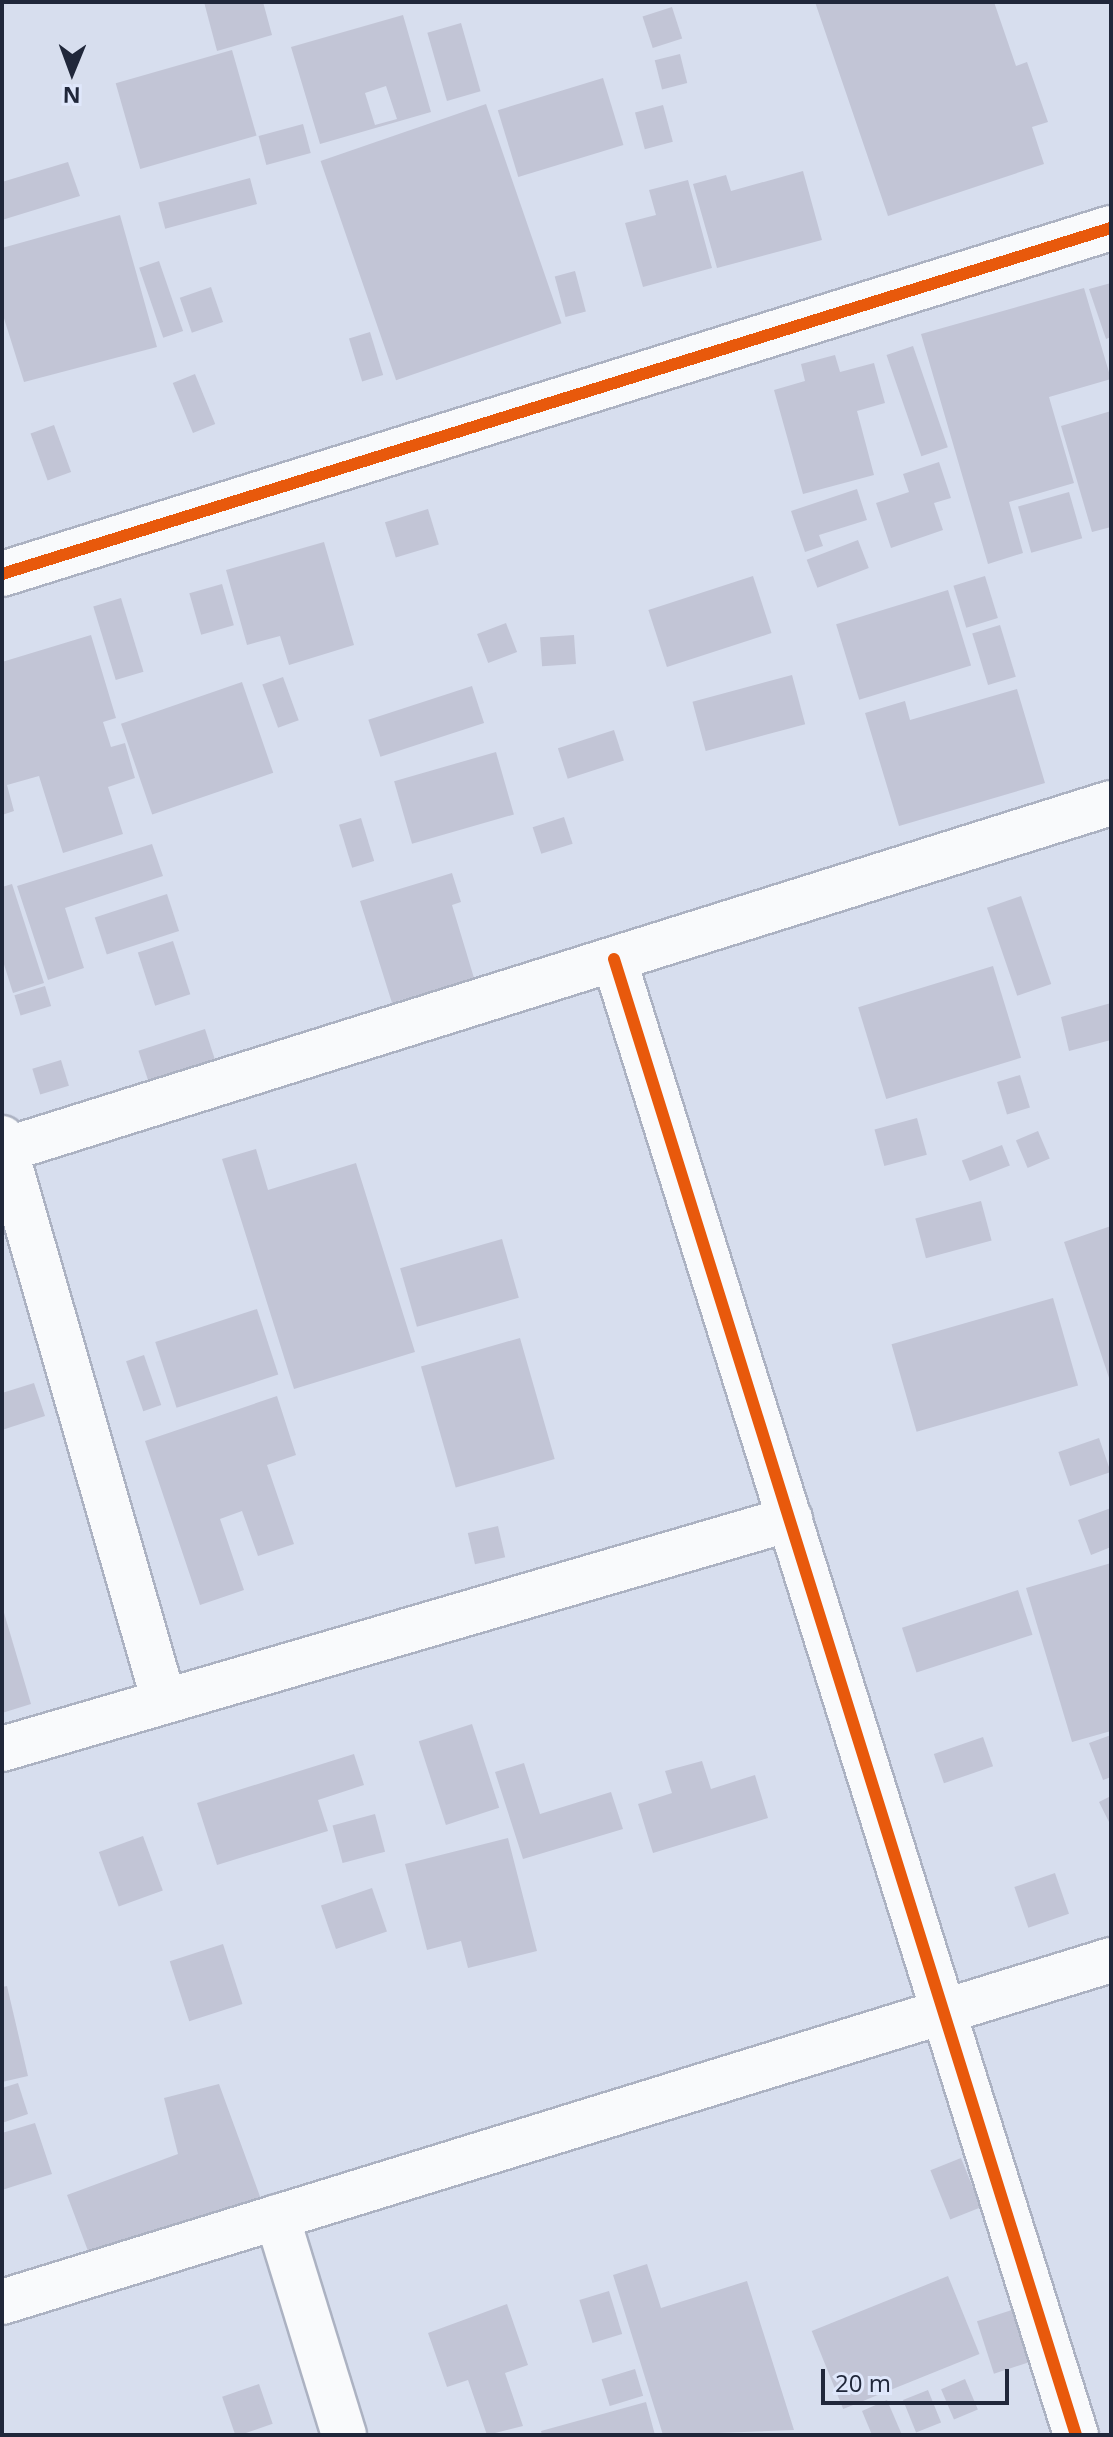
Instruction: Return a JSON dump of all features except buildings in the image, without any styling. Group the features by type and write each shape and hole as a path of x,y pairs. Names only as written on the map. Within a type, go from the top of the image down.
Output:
{"street":[{"path":"2,574 1111,228"},
{"path":"164,1701 4,1144 614,959 1111,803"},
{"path":"614,959 1076,2435"},
{"path":"2,1749 790,1519"},
{"path":"2,2302 1111,1960"},
{"path":"277,2217 344,2435"}],"cycle path":[{"path":"2,574 1111,228"},
{"path":"614,959 1076,2435"}]}
